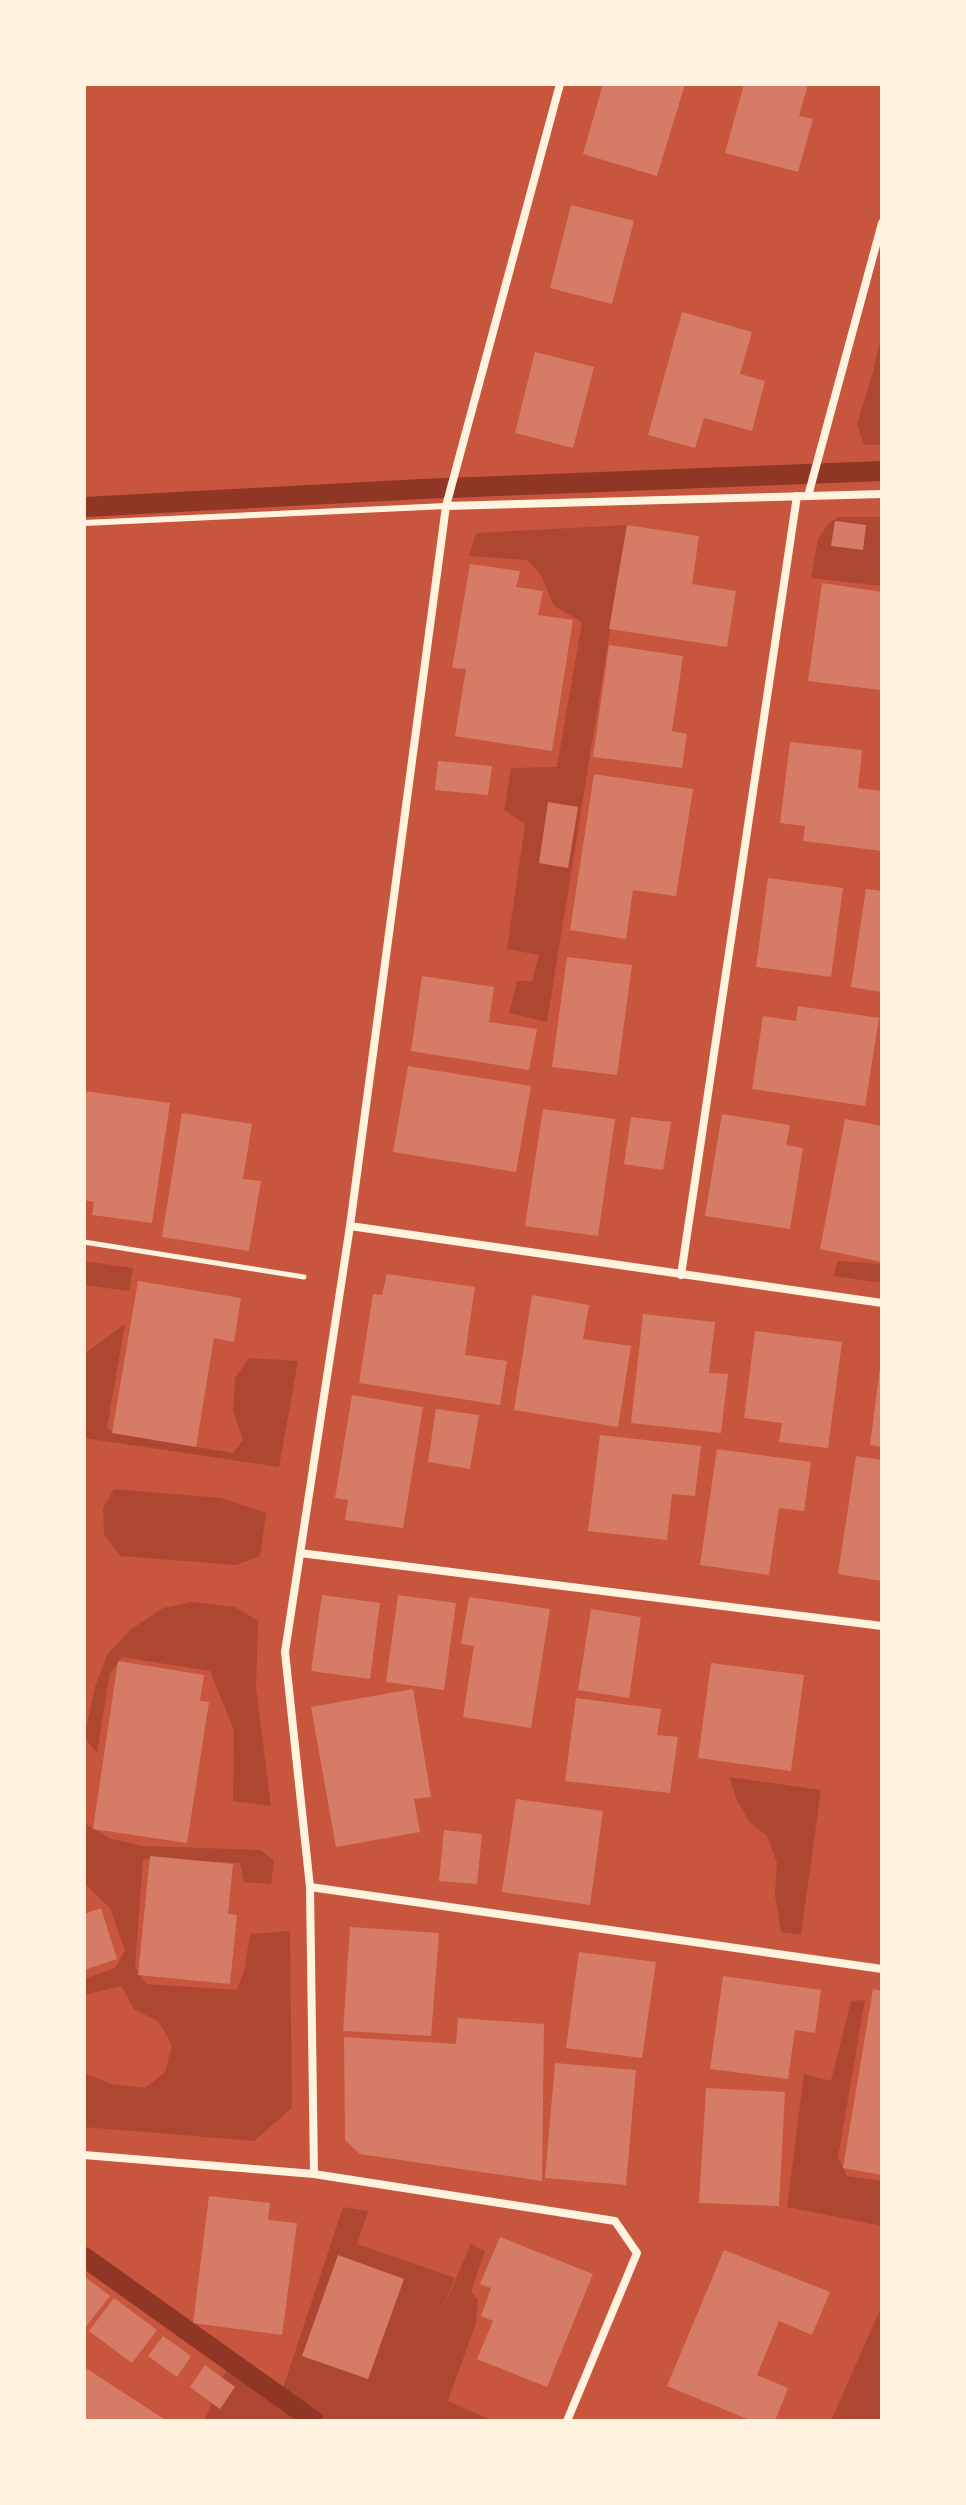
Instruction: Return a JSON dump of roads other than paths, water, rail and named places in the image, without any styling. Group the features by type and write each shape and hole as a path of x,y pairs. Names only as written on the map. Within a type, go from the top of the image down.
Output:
{"street":[{"path":"314,2174 310,1887 285,1652 350,1226 446,506 560,84"},
{"path":"808,496 882,223"},
{"path":"446,506 882,494"},
{"path":"681,1275 797,496"},
{"path":"350,1226 882,1303"},
{"path":"300,1553 882,1626"},
{"path":"310,1887 882,1969"},
{"path":"84,2155 314,2174 615,2221 637,2253 567,2421"}],"lane":[{"path":"84,523 446,506"}],"waterway":[{"path":"84,507 422,489 882,471"},
{"path":"84,2257 314,2421"}]}
